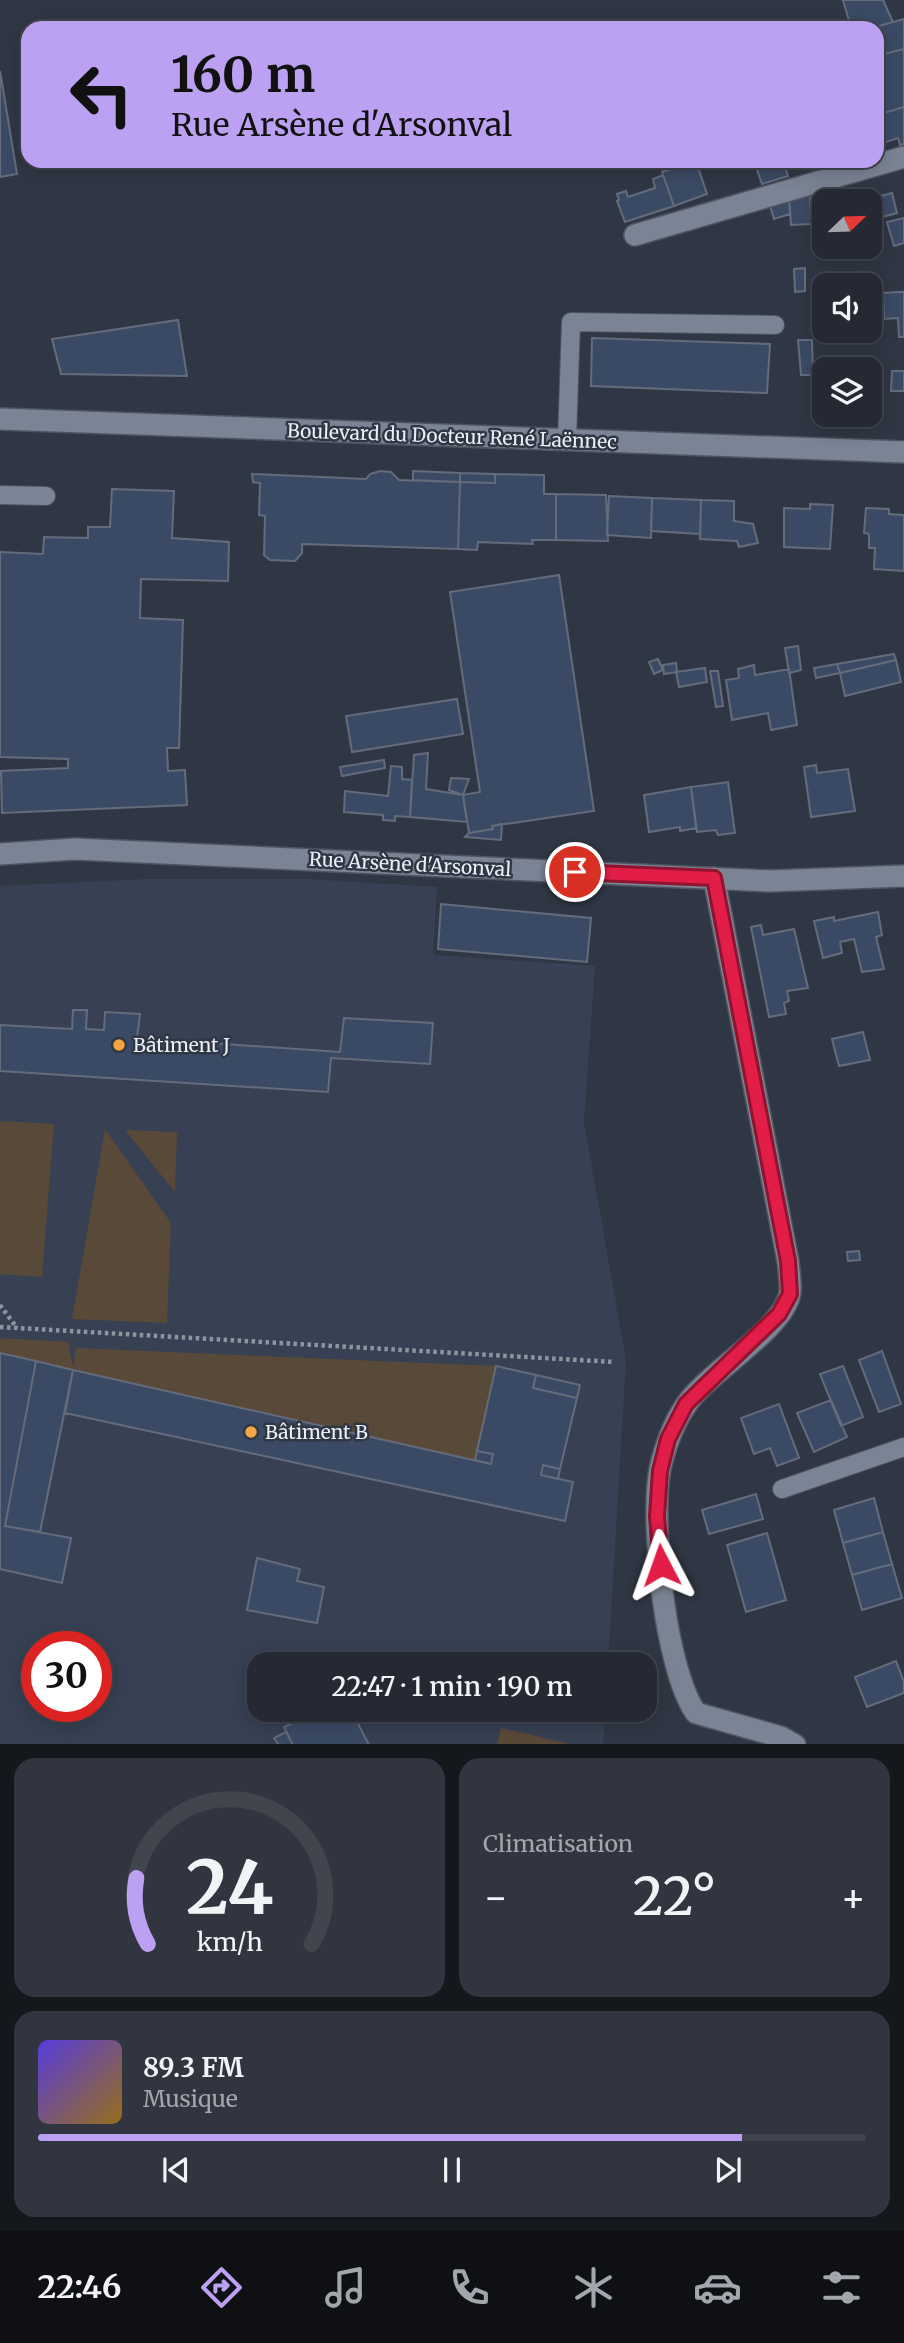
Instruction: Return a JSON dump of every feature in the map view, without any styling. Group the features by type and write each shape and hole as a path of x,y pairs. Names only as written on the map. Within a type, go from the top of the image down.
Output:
{"street":[{"path":"884,163 904,157"},
{"path":"635,235 866,168"},
{"name":"Boulevard du Docteur René Laënnec","path":"0,419 904,452"},
{"name":"Rue Arsène d'Arsonval","path":"0,854 75,849 770,881 904,876"},
{"path":"714,878 788,1261 790,1294 779,1314 686,1404 668,1439 660,1471 657,1516 663,1590 674,1664 685,1699 695,1713 781,1737 793,1744"}],"lane":[{"path":"567,440 571,322 775,325"},
{"path":"0,495 46,496"},
{"path":"782,1489 904,1447"}],"path":[{"path":"0,1305 17,1328"},
{"path":"0,1327 614,1362"}],"shaded area":[{"path":"147,879 308,879 437,887 433,955 595,966 584,1122 626,1360 609,1652 247,1652 247,1722 604,1722 603,1744 0,1744 0,886"},
{"path":"0,1121 54,1124 42,1277 0,1274"},
{"path":"105,1129 171,1223 167,1323 72,1319"},
{"path":"125,1130 177,1132 175,1193 175,1192"},
{"path":"0,1338 68,1342 73,1367 76,1348 496,1366 475,1460 0,1353"},
{"path":"501,1728 570,1744 497,1744"}],"building":[{"path":"843,0 883,0 893,22 884,25 884,21 849,21"},
{"path":"904,19 904,49 884,54 884,25"},
{"path":"904,49 904,107 884,113 884,54"},
{"path":"0,71 17,174 0,177"},
{"path":"904,107 904,144 900,145 898,138 884,143 884,113"},
{"path":"674,168 698,168 707,194 674,206 662,172"},
{"path":"756,168 785,168 788,176 762,184"},
{"path":"663,175 674,206 625,222 617,194 626,191 628,197 655,188 653,179"},
{"path":"810,191 811,224 791,225 789,196"},
{"path":"892,193 897,213 882,217 882,196"},
{"path":"789,196 790,214 774,219 770,206"},
{"path":"904,218 904,243 894,246 887,222"},
{"path":"805,268 805,291 795,292 794,269"},
{"path":"904,292 904,337 899,337 898,318 884,319 883,293"},
{"path":"178,320 187,376 61,374 52,339"},
{"path":"592,338 770,344 767,393 591,386"},
{"path":"798,340 812,340 812,375 801,375"},
{"path":"892,371 904,371 904,391 891,391"},
{"path":"413,471 460,473 460,482 413,480"},
{"path":"391,472 399,480 460,482 458,549 302,544 302,553 295,561 270,560 264,555 265,516 259,515 260,483 253,482 252,474 366,479 370,474"},
{"path":"460,473 495,474 495,483 460,482"},
{"path":"495,474 544,475 544,494 556,494 556,540 532,540 533,544 478,542 477,550 458,549 460,482 495,483"},
{"path":"112,489 174,491 172,538 229,542 228,581 141,579 140,618 183,620 179,748 167,748 168,771 185,770 187,805 2,813 1,771 68,768 68,759 0,757 0,552 43,554 44,537 88,538 88,527 110,527"},
{"path":"556,494 606,495 608,541 556,540"},
{"path":"609,496 652,498 651,538 607,535"},
{"path":"652,498 701,500 700,534 651,531"},
{"path":"701,500 734,501 734,521 753,524 758,543 739,547 737,541 700,539"},
{"path":"810,504 833,505 830,549 784,547 784,508 810,509"},
{"path":"866,508 889,509 889,514 904,515 904,571 874,569 875,548 869,548 869,534 864,533"},
{"path":"559,575 594,811 492,826 493,829 469,833 463,795 480,792 450,592"},
{"path":"798,646 801,670 789,673 785,648"},
{"path":"894,654 896,660 840,673 837,664"},
{"path":"658,659 663,670 654,674 649,662"},
{"path":"896,660 901,682 845,696 840,673"},
{"path":"676,663 677,672 664,674 663,665"},
{"path":"837,664 840,673 816,678 814,668"},
{"path":"754,665 755,675 789,669 797,725 771,730 768,713 732,720 726,680 739,678 738,669"},
{"path":"705,668 707,682 679,687 676,672"},
{"path":"710,671 718,671 723,706 716,707"},
{"path":"457,699 463,734 352,752 346,716"},
{"path":"428,753 426,789 463,795 467,822 410,817 414,755"},
{"path":"384,760 385,768 342,776 340,767"},
{"path":"816,765 817,773 848,769 855,811 811,817 804,767"},
{"path":"391,766 402,767 402,779 412,780 410,817 395,816 395,821 383,820 383,815 344,812 345,791 388,796"},
{"path":"451,778 469,779 463,795 449,790"},
{"path":"728,782 735,833 718,835 716,830 697,832 691,787"},
{"path":"691,787 696,828 680,831 680,827 649,832 644,795"},
{"path":"502,824 501,840 465,837 469,833 493,829 492,826"},
{"path":"441,904 591,918 587,962 438,949"},
{"path":"878,912 882,935 876,937 884,969 862,972 854,939 840,942 842,953 823,958 814,921 834,917 834,921"},
{"path":"761,925 763,935 794,929 808,988 787,991 789,1001 784,1003 786,1014 769,1017 751,927"},
{"name":"Bâtiment J","path":"73,1010 87,1010 86,1029 104,1030 105,1012 140,1014 137,1038 340,1052 344,1018 433,1023 430,1064 331,1058 328,1092 0,1071 0,1025 72,1029"},
{"path":"863,1032 870,1060 839,1066 832,1039"},
{"path":"859,1251 860,1260 848,1261 847,1252"},
{"path":"882,1351 901,1404 879,1412 859,1360"},
{"path":"0,1353 36,1361 5,1526 71,1538 62,1583 0,1569"},
{"path":"36,1361 73,1370 40,1532 5,1526"},
{"name":"Bâtiment B","path":"496,1366 536,1375 533,1388 577,1398 560,1469 543,1465 541,1475 573,1482 565,1521 65,1413 73,1370 491,1464 493,1454 477,1451"},
{"path":"843,1366 863,1417 841,1426 820,1374"},
{"path":"536,1375 580,1385 577,1398 533,1388"},
{"path":"831,1400 847,1437 814,1452 797,1413"},
{"path":"779,1404 799,1458 777,1466 770,1448 754,1454 741,1418"},
{"path":"477,1451 493,1454 491,1464 475,1460"},
{"path":"543,1465 560,1469 558,1479 541,1475"},
{"path":"756,1494 763,1519 709,1534 702,1510"},
{"path":"874,1498 883,1532 843,1543 834,1510"},
{"path":"883,1532 892,1564 852,1575 843,1543"},
{"path":"767,1533 786,1600 746,1612 727,1545"},
{"path":"257,1558 300,1569 297,1581 324,1587 317,1623 247,1610"},
{"path":"892,1564 902,1598 862,1610 852,1575"},
{"path":"896,1661 904,1682 904,1693 867,1707 855,1677"},
{"path":"295,1722 357,1722 368,1744 292,1744 284,1727"},
{"path":"286,1732 292,1744 278,1744 274,1738"}],"place":[{"name":"Bâtiment J","path":"119,1045"},
{"name":"Bâtiment B","path":"251,1432"}],"route":[{"path":"575,872 714,878 788,1261 790,1294 779,1314 686,1404 668,1439 660,1471 657,1516 661,1565"}]}
